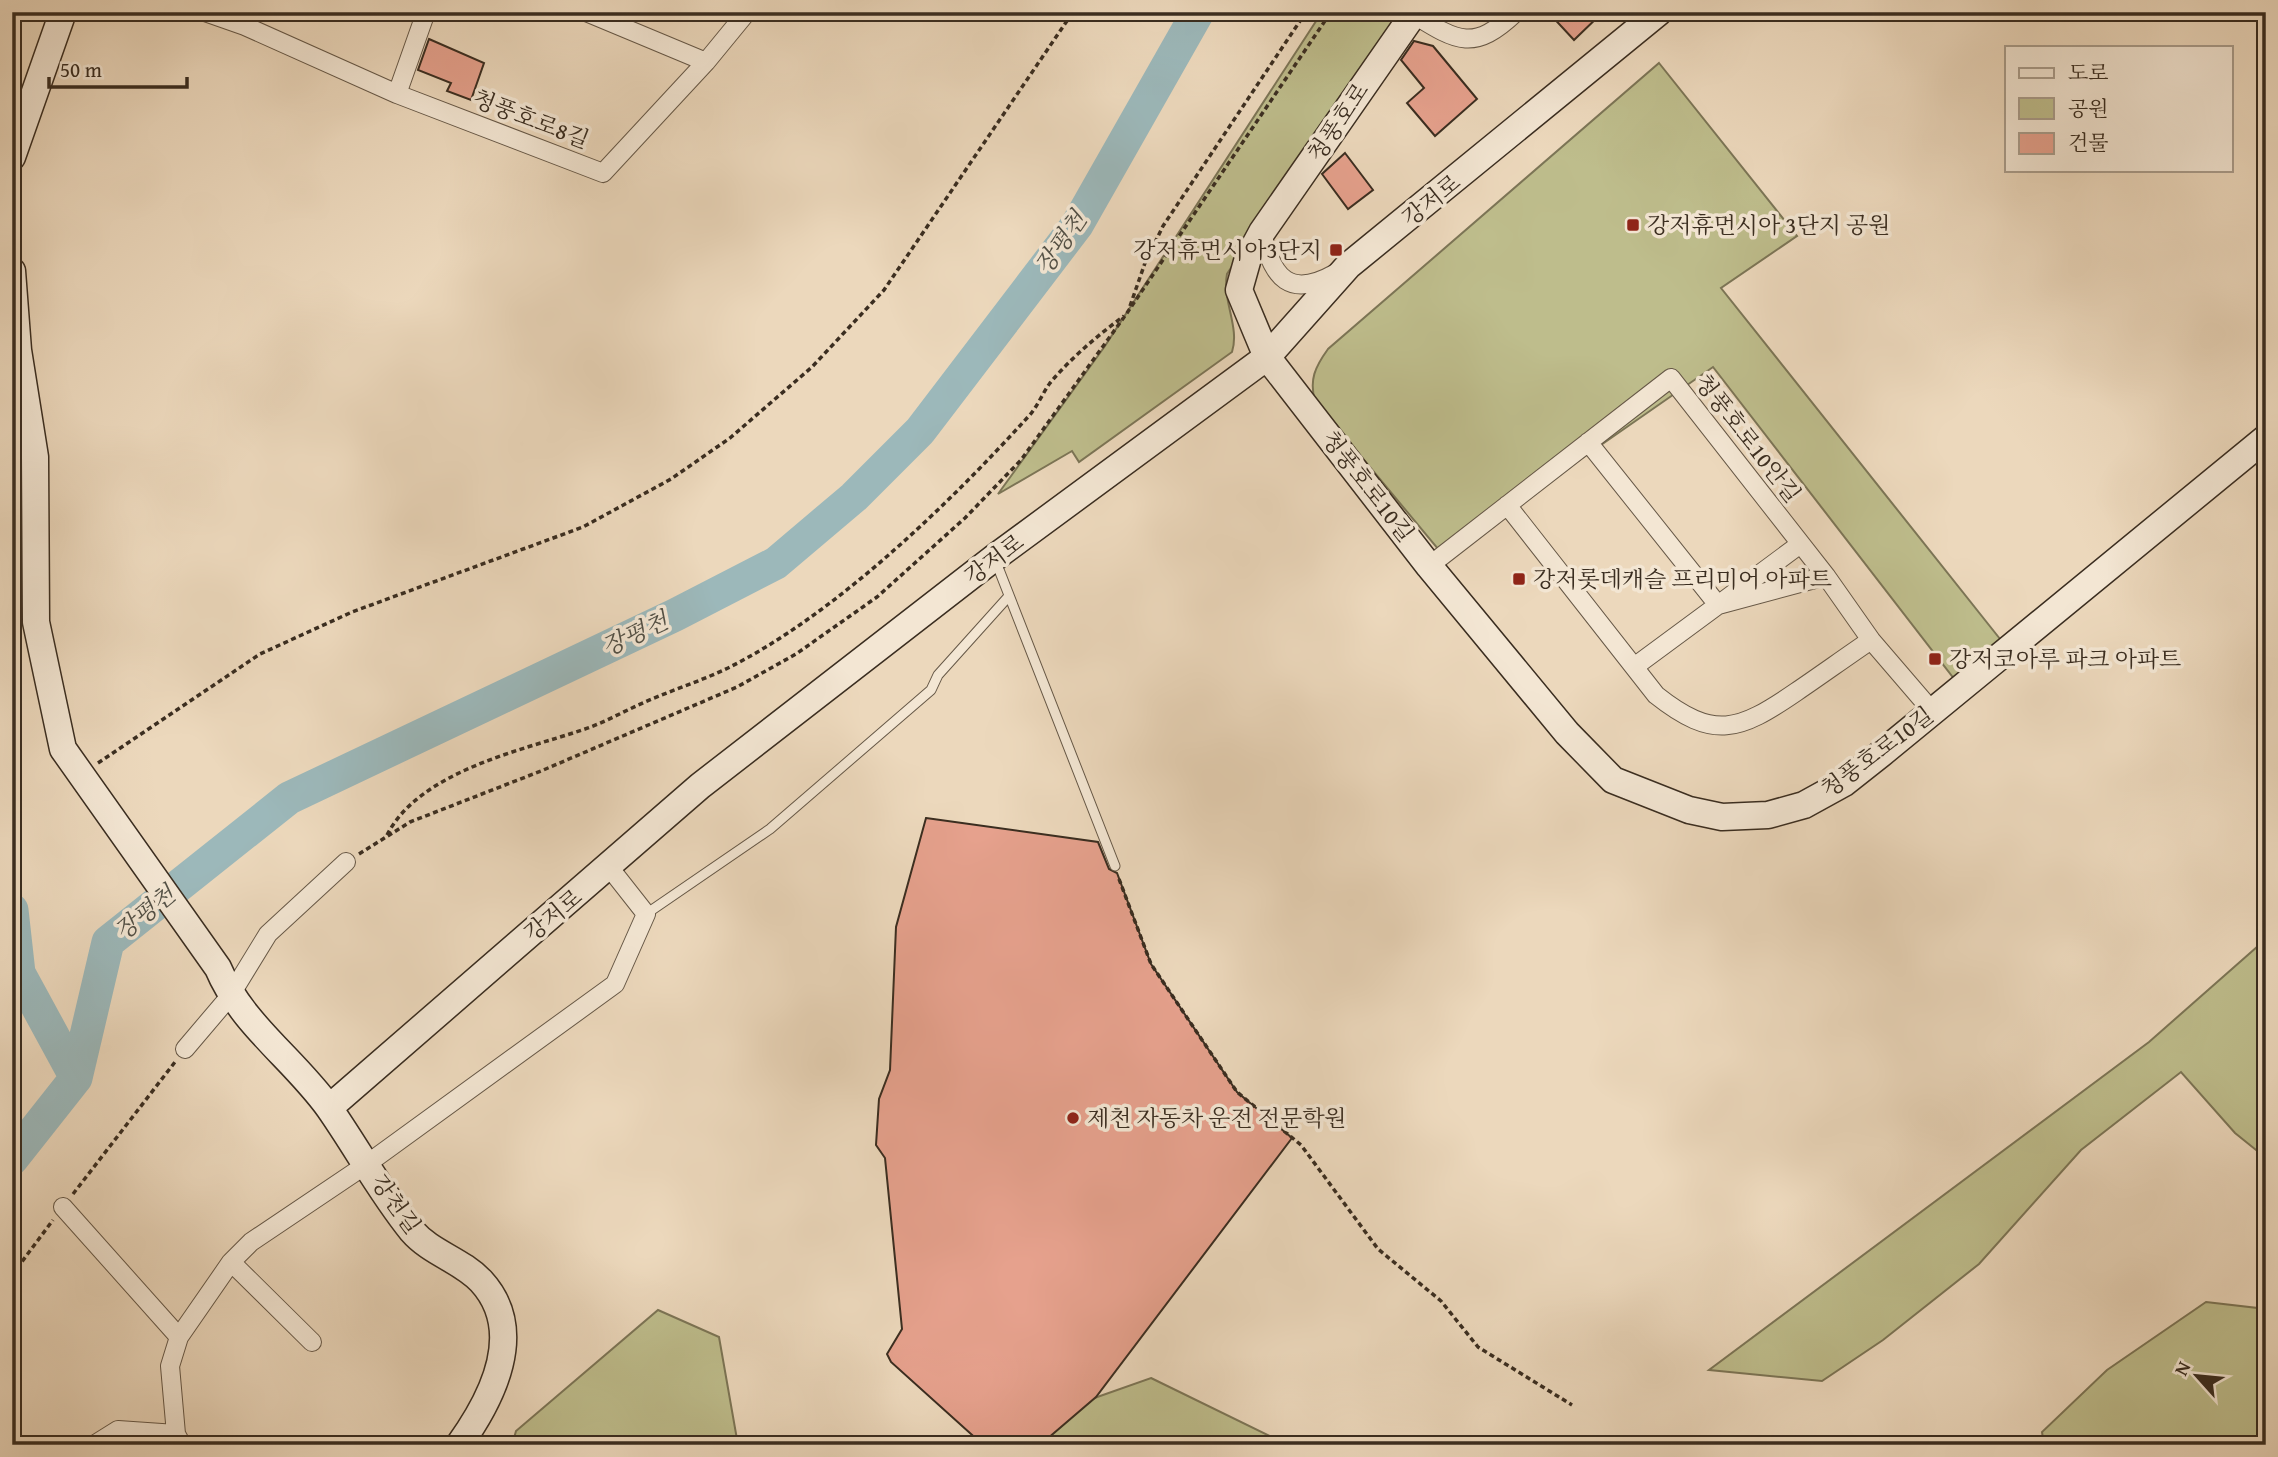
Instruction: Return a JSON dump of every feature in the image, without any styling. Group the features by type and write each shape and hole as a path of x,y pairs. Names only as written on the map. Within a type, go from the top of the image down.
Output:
{"street":[{"path":"12,157 63,12"},
{"name":"청풍호로8길","path":"205,12 247,19 397,94 603,173 706,62 747,12"},
{"path":"397,94 426,12"},
{"path":"586,12 706,62"},
{"path":"1414,13 1443,33 1464,41 1483,37 1497,30 1516,12"},
{"name":"강저로","path":"329,1108 700,786 994,558 1268,357 1348,266 1659,12"},
{"name":"청풍호로","path":"1268,357 1239,290 1248,258 1262,232 1414,13"},
{"path":"1262,232 1272,265 1291,284 1304,286 1319,282 1348,266"},
{"name":"강천길","path":"13,272 18,349 35,457 36,622 63,749 218,968 230,996 329,1108 413,1232 481,1282 492,1298 502,1325 502,1354 495,1384 483,1412 459,1445"},
{"name":"청풍호로10길","path":"1268,357 1429,566 1567,733 1613,780 1689,810 1722,817 1768,815 1804,805 1844,783 2266,438"},
{"name":"청풍호로10안길","path":"1429,566 1671,378 1826,576 1871,640 1932,711"},
{"path":"1588,442 1718,605"},
{"path":"1507,505 1656,695 1679,713 1699,722 1737,725 1760,716 1871,640"},
{"path":"1634,667 1800,545"},
{"path":"1718,605 1826,576"},
{"path":"185,1049 230,996 268,934 346,862"},
{"path":"94,1445 118,1430 179,1439 170,1366 179,1337 231,1262 251,1242 367,1164 615,984 646,914 609,867"},
{"path":"63,1207 179,1337"},
{"path":"231,1262 312,1342"}],"lane":[{"path":"994,558 1115,866"},
{"path":"646,914 770,829 931,690 938,675 1009,596"}],"path":[{"path":"86,781 260,654 352,612 583,527 671,479 730,438 812,367 884,290 1073,12"},
{"path":"387,836 399,817 436,786 458,775 528,744 584,730 729,667 796,628 911,535 1030,416 1050,384 1105,330 1127,313 1145,263 1163,226 1306,12"},
{"path":"346,862 410,822 541,771 737,687 796,654 867,604 965,519 1021,460 1127,313 1331,12"},
{"path":"1115,866 1151,964 1237,1092 1301,1145 1378,1249 1441,1301 1479,1347 1572,1405"},
{"path":"12,1275 185,1049"}],"green space":[{"path":"1322,12 1401,12 1227,274 1227,294 1234,333 1232,352 1079,462 1072,451 998,494 1105,346"},
{"path":"1659,63 1797,236 1721,288 2008,649 1962,689 1713,367 1443,555 1315,401 1314,374 1328,349"},
{"path":"2266,939 2266,1158 2235,1133 2181,1072 2081,1150 1979,1264 1883,1340 1822,1381 1709,1370 2149,1042"},
{"path":"2206,1302 2266,1309 2266,1445 2044,1445 2042,1432 2107,1370"},
{"path":"658,1310 719,1337 738,1445 512,1445 516,1431"},
{"path":"1151,1378 1288,1445 1023,1445 1069,1407"}],"building":[{"path":"1548,12 1603,12 1574,40"},
{"path":"429,39 484,63 471,100 447,91 451,83 418,70"},
{"path":"1414,41 1433,46 1477,99 1435,136 1407,103 1424,88 1401,60"},
{"path":"1345,153 1373,190 1348,209 1322,174"},
{"name":"제천 자동차 운전 전문학원","path":"926,818 1098,842 1109,869 1117,873 1151,964 1237,1092 1292,1138 1096,1397 1040,1445 981,1443 891,1362 887,1354 902,1329 885,1158 876,1145 879,1099 890,1070 896,927"}],"waterway":[{"name":"장평천","path":"12,1159 76,1078 108,942 289,798 675,615 776,563 854,497 920,431 1077,225 1198,12"},
{"path":"12,910 19,973 76,1078"}],"place":[{"name":"강저휴먼시아 3단지 공원","path":"1633,225"},
{"name":"강저휴먼시아3단지","path":"1336,250"},
{"name":"강저롯데캐슬 프리미어 아파트","path":"1519,579"},
{"name":"강저코아루 파크 아파트","path":"1935,659"},
{"name":"제천 자동차 운전 전문학원","path":"1073,1118"}]}
